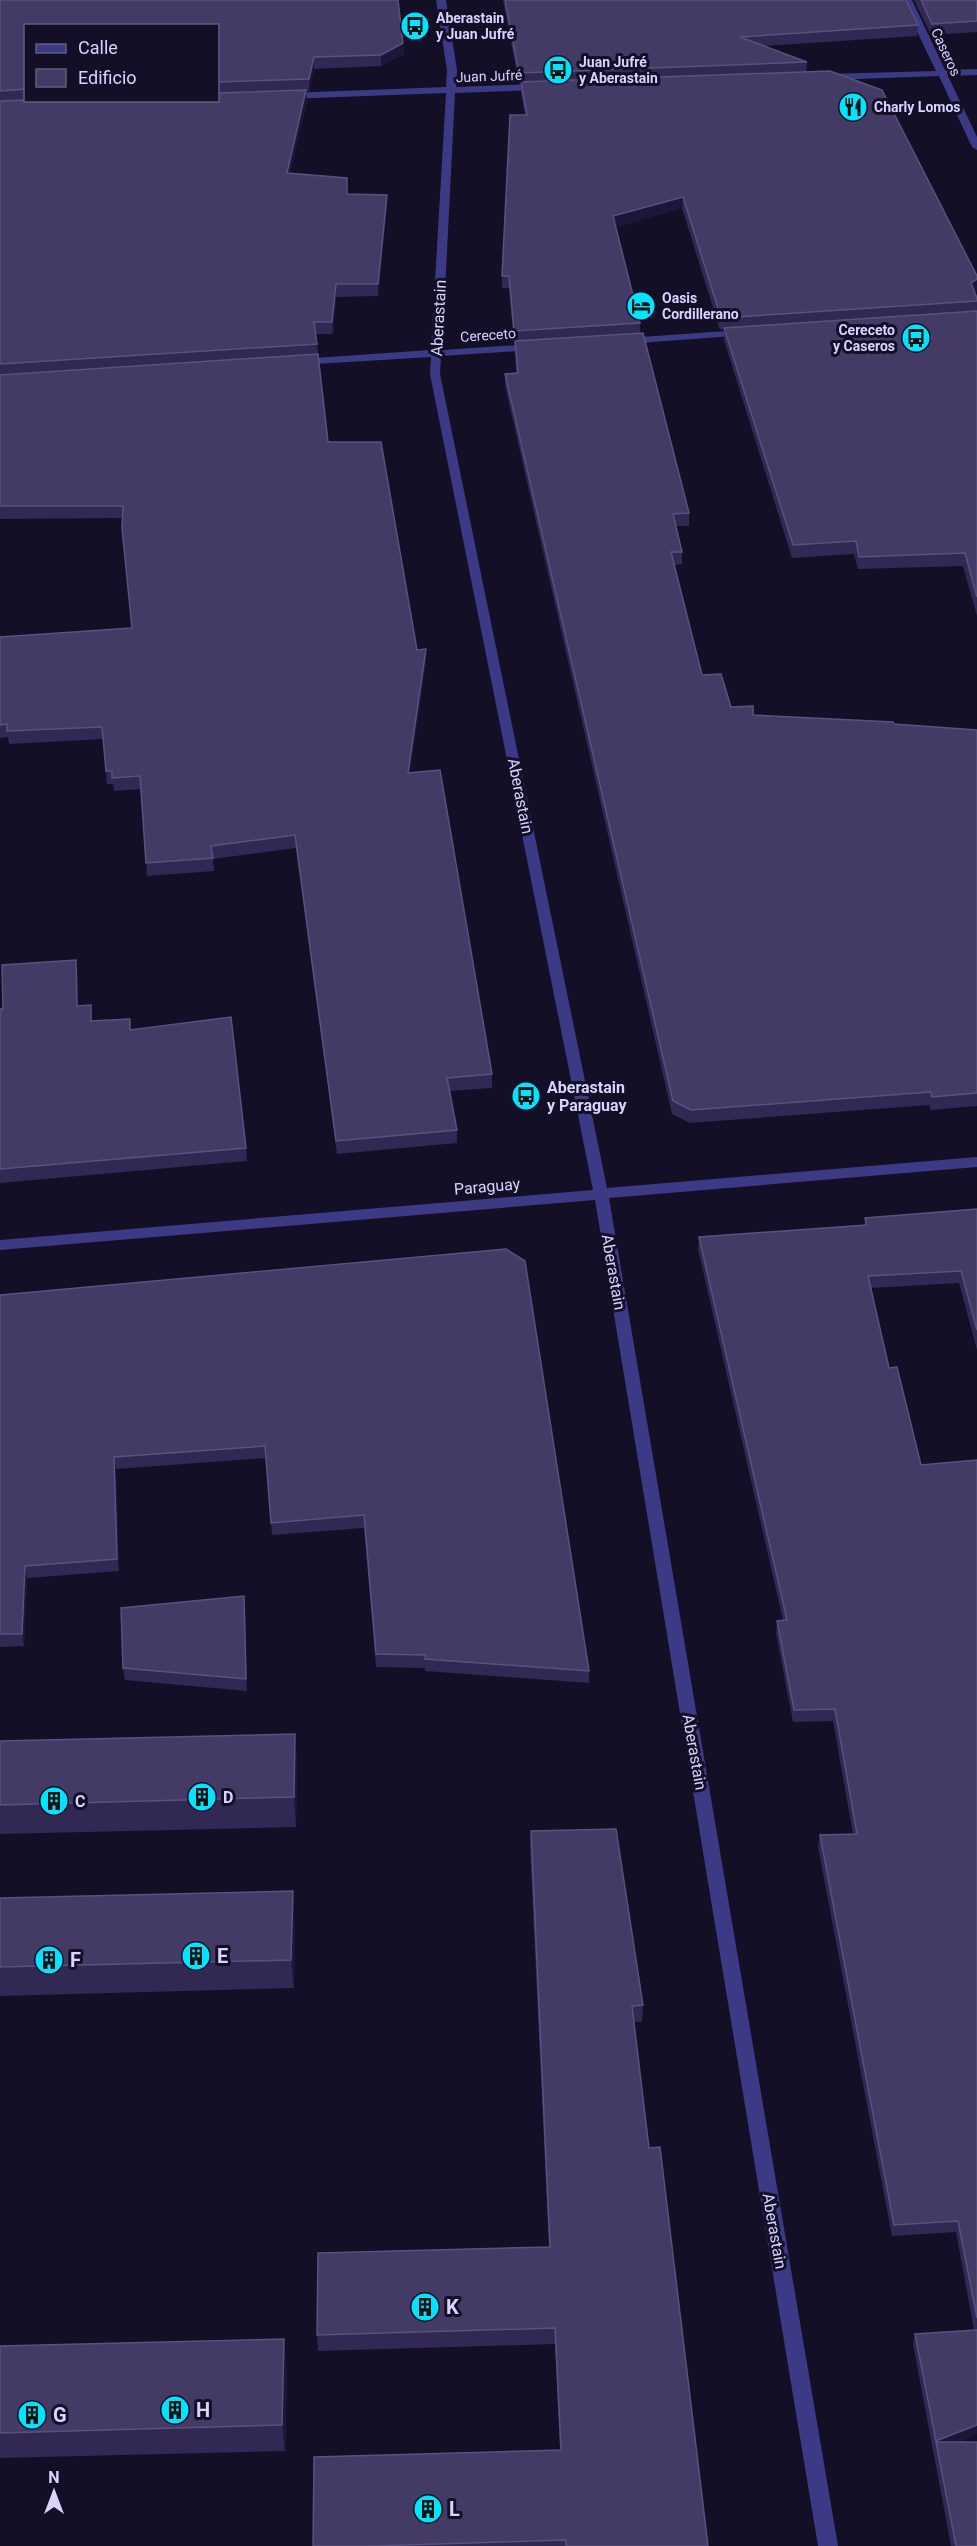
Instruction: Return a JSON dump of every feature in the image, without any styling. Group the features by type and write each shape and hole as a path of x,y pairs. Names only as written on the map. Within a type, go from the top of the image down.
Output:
{"street":[{"name":"Aberastain","path":"441,0 452,70 435,374 601,1194 828,2546"},
{"name":"Caseros","path":"907,0 977,147"},
{"path":"821,77 977,72"},
{"name":"Juan Jufré","path":"276,97 548,87"},
{"path":"614,342 756,332"},
{"name":"Cereceto","path":"283,364 543,346"},
{"name":"Paraguay","path":"0,1245 977,1162"}],"building":[{"path":"0,0 398,0 403,43 381,55 314,57 309,79 219,82 219,24 24,24 24,89 0,91"},
{"path":"505,0 906,0 918,25 740,37 807,62 519,73"},
{"path":"921,0 977,0 977,21 932,24"},
{"path":"830,71 882,90 977,276 977,279 971,283 977,301 721,318 683,197 613,216 640,323 514,331 509,276 502,276 510,115 527,115 521,82"},
{"path":"306,90 287,173 347,178 347,194 387,195 378,284 336,284 332,322 314,322 317,344 0,364 0,101 219,102 219,93"},
{"path":"977,311 977,597 965,553 859,557 856,541 793,545 724,328"},
{"path":"643,333 689,513 673,514 682,552 671,552 702,675 721,674 731,707 753,706 753,715 893,722 894,724 977,730 977,1093 932,1097 931,1092 691,1110 673,1101 505,374 518,373 515,341"},
{"path":"318,354 328,442 381,442 417,650 426,649 408,773 440,770 492,1074 447,1078 457,1130 336,1141 295,835 211,846 213,858 146,863 140,776 112,778 112,771 106,771 102,727 7,731 7,724 0,725 0,637 132,628 122,528 123,506 0,506 0,375"},
{"path":"76,960 77,1006 91,1005 91,1021 130,1019 130,1030 231,1017 246,1148 0,1169 2,965"},
{"path":"977,1209 977,1330 961,1271 868,1276 889,1368 897,1367 921,1465 977,1460 977,2318 958,2221 894,2225 820,1835 857,1834 835,1709 794,1710 777,1621 787,1620 699,1237 867,1225 865,1218"},
{"path":"506,1249 525,1261 589,1671 425,1659 425,1655 376,1654 364,1515 271,1523 265,1446 114,1457 117,1559 25,1566 22,1634 0,1634 0,1295"},
{"path":"244,1596 246,1679 123,1668 121,1608"},
{"path":"295,1734 294,1797 0,1805 0,1741"},
{"path":"616,1829 643,2005 632,2006 649,2148 660,2147 708,2546 566,2546 566,2540 313,2546 314,2457 561,2450 555,2328 317,2335 318,2253 550,2247 531,1831"},
{"path":"293,1891 291,1960 0,1967 0,1898"},
{"path":"977,2330 977,2425 936,2441 915,2334"},
{"path":"284,2339 282,2425 0,2433 0,2346"},
{"path":"936,2442 977,2442 977,2546 956,2546"}],"place":[{"name":"Aberastain y Juan Jufré","path":"415,26"},
{"name":"Juan Jufré y Aberastain","path":"558,70"},
{"name":"Charly Lomos","path":"853,107"},
{"name":"Oasis Cordillerano","path":"641,306"},
{"name":"Cereceto y Caseros","path":"916,338"},
{"name":"Aberastain y Paraguay","path":"526,1096"},
{"name":"D","path":"202,1797"},
{"name":"C","path":"54,1801"},
{"name":"E","path":"196,1956"},
{"name":"F","path":"49,1960"},
{"name":"K","path":"425,2307"},
{"name":"H","path":"175,2410"},
{"name":"G","path":"32,2415"},
{"name":"L","path":"428,2509"}]}
